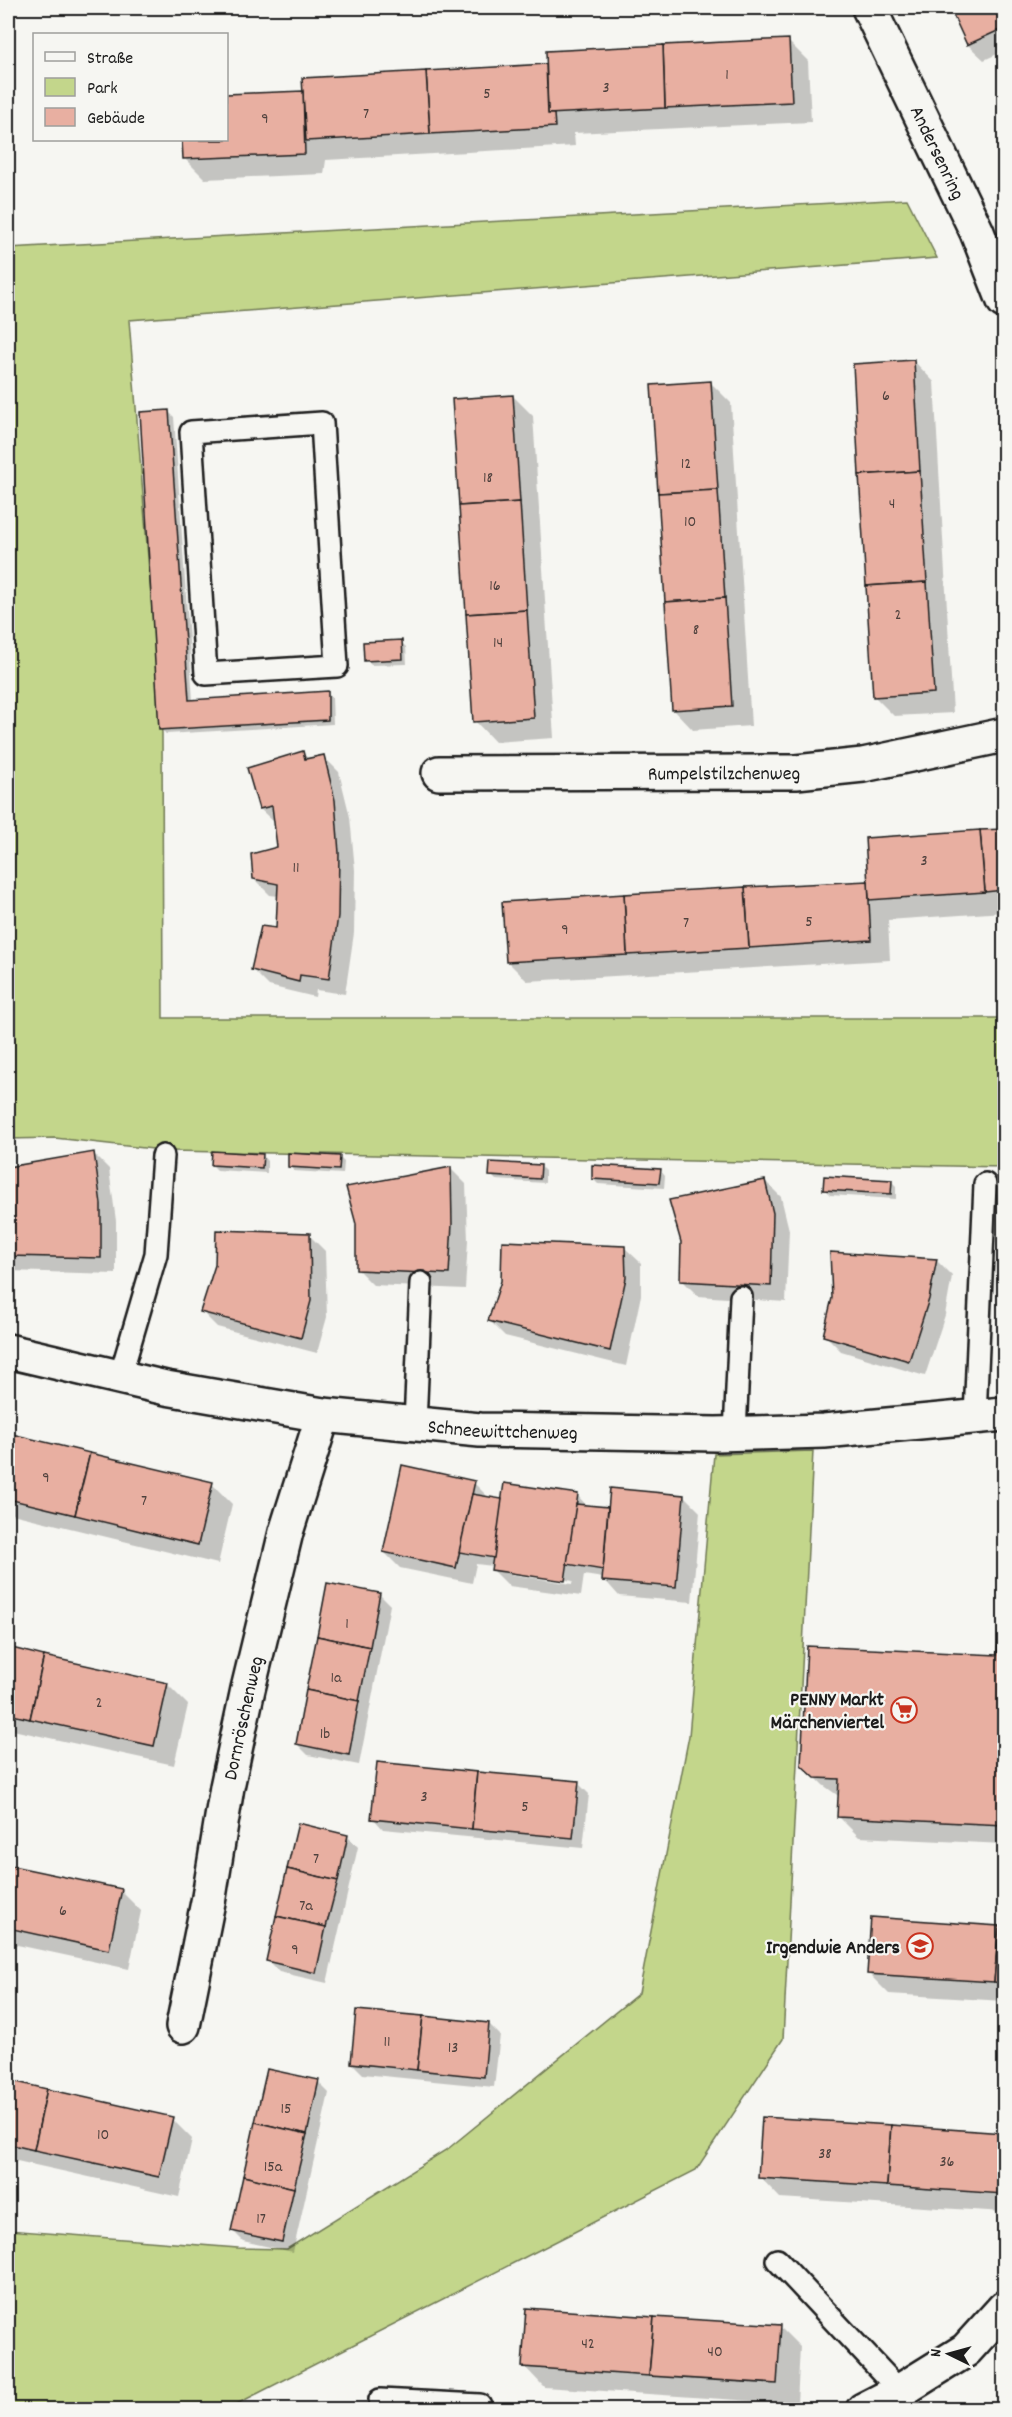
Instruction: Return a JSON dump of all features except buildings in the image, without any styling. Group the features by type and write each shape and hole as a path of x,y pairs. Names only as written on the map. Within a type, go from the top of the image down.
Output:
{"street":[{"name":"Andersenring","path":"869,8 977,232 1005,301"},
{"name":"Rumpelstilzchenweg","path":"439,773 796,772 862,765 1005,735"},
{"name":"Schneewittchenweg","path":"8,1351 166,1388 323,1415 480,1430 735,1434 824,1431 990,1415"},
{"name":"Dornröschenweg","path":"183,2026 209,1898 227,1787 248,1689 286,1532 323,1415"},
{"path":"863,2409 900,2391 966,2350 1005,2308"}],"lane":[{"path":"322,423 337,666 206,674 191,432 322,423"},
{"path":"120,1377 156,1254 164,1156"},
{"path":"985,1184 990,1415"},
{"path":"415,1424 421,1283"},
{"path":"735,1434 741,1297"},
{"path":"777,2260 900,2391"},
{"path":"380,2400 480,2405 482,2409"}],"green space":[{"path":"907,199 937,258 129,320 162,733 163,1018 1004,1018 1004,1167 171,1151 55,1138 8,1139 8,248"},
{"path":"813,1451 783,2039 696,2170 227,2409 8,2409 8,2230 238,2248 287,2249 449,2148 639,1993 689,1736 714,1454"}],"place":[{"name":"PENNY Markt Märchenviertel","path":"904,1710"},
{"name":"Irgendwie Anders","path":"920,1946"}]}
